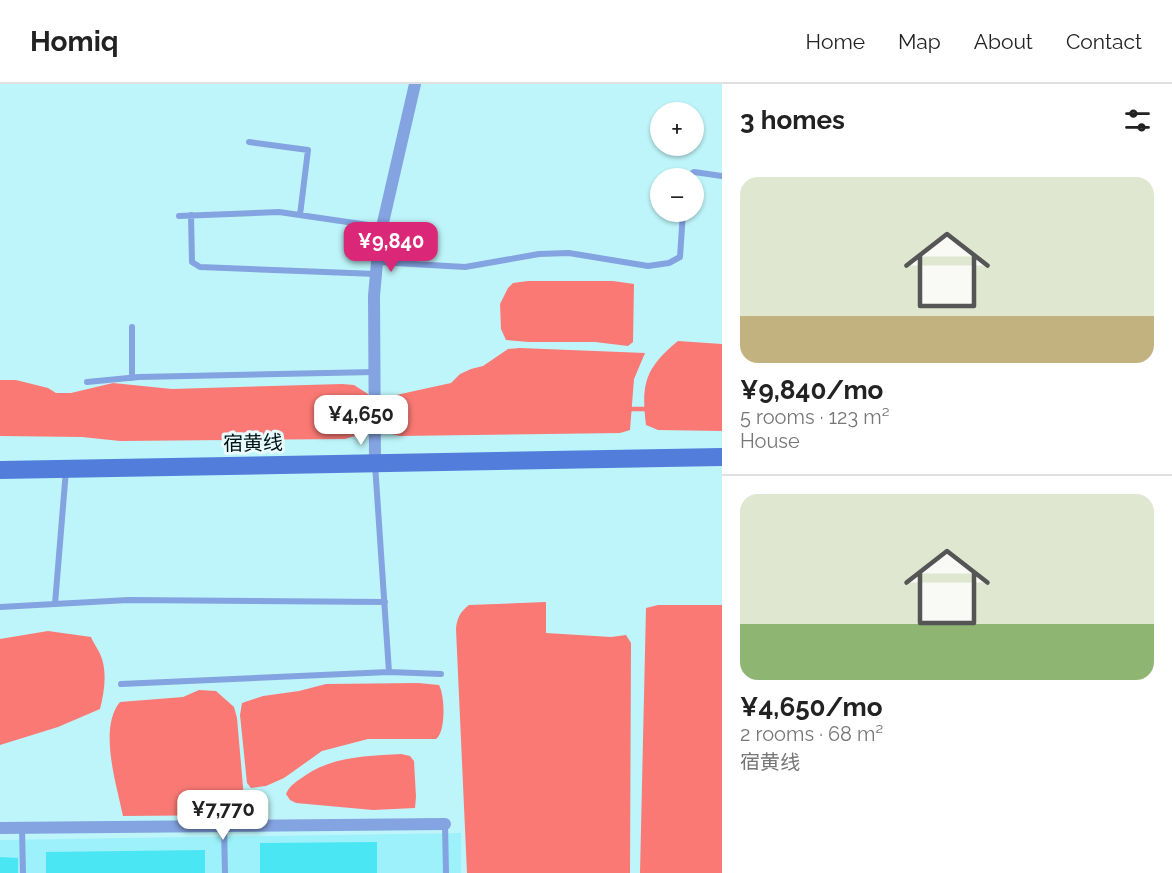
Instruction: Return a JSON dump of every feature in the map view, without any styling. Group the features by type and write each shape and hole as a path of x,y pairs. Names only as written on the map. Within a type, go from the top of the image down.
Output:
{"main road":[{"name":"宿黄线","path":"0,470 722,457"}],"street":[{"path":"375,464 374,296 382,227 415,84"},
{"path":"0,828 445,824"}],"lane":[{"path":"249,142 308,150 300,215"},
{"path":"704,173 722,176"},
{"path":"179,216 279,212 382,227"},
{"path":"191,215 192,262 200,267 465,267 539,254 569,253 648,266 669,264 680,256 682,222"},
{"path":"132,327 132,378"},
{"path":"87,382 132,378 375,372"},
{"path":"375,464 389,672"},
{"path":"55,604 66,469"},
{"path":"0,607 128,600 385,602"},
{"path":"121,684 389,672 441,674"},
{"path":"445,824 446,873"},
{"path":"224,825 225,873"},
{"path":"22,828 23,873"}],"shaded area":[{"path":"613,281 634,284 633,342 628,346 595,342 506,340 501,329 500,304 513,283"},
{"path":"678,341 722,344 722,431 658,430 646,425 644,398 648,378 658,360"},
{"path":"508,349 645,353 634,379 630,430 620,433 400,436 388,433 387,397 451,383 460,374 483,366"},
{"path":"0,380 16,380 48,388 56,393 71,393 113,383 172,389 354,385 368,394 367,429 361,434 345,439 120,441 82,437 0,436"},
{"path":"546,602 546,633 611,637 626,635 631,643 630,873 467,873 457,622 461,613 469,605"},
{"path":"658,605 722,605 722,873 640,873 646,608"},
{"path":"48,631 91,637 104,665 104,691 100,709 58,727 0,745 0,639"},
{"path":"418,683 439,685 441,690 443,722 436,739 368,739 322,751 284,778 266,786 251,788 247,783 240,715 242,703 263,696 299,691 326,684"},
{"path":"199,690 216,691 234,707 237,718 245,810 242,815 123,816 110,742 110,727 120,702 183,697"},
{"path":"401,754 410,756 414,761 415,808 373,810 296,803 286,794 297,781 328,764 352,758"},
{"path":"461,833 461,873 0,873 0,840"}],"building":[{"path":"377,842 377,873 260,873 260,843"},
{"path":"205,850 205,873 46,873 46,852"},
{"path":"0,857 18,858 18,873 0,873"}],"waterway":[{"path":"627,409 649,409"}]}
